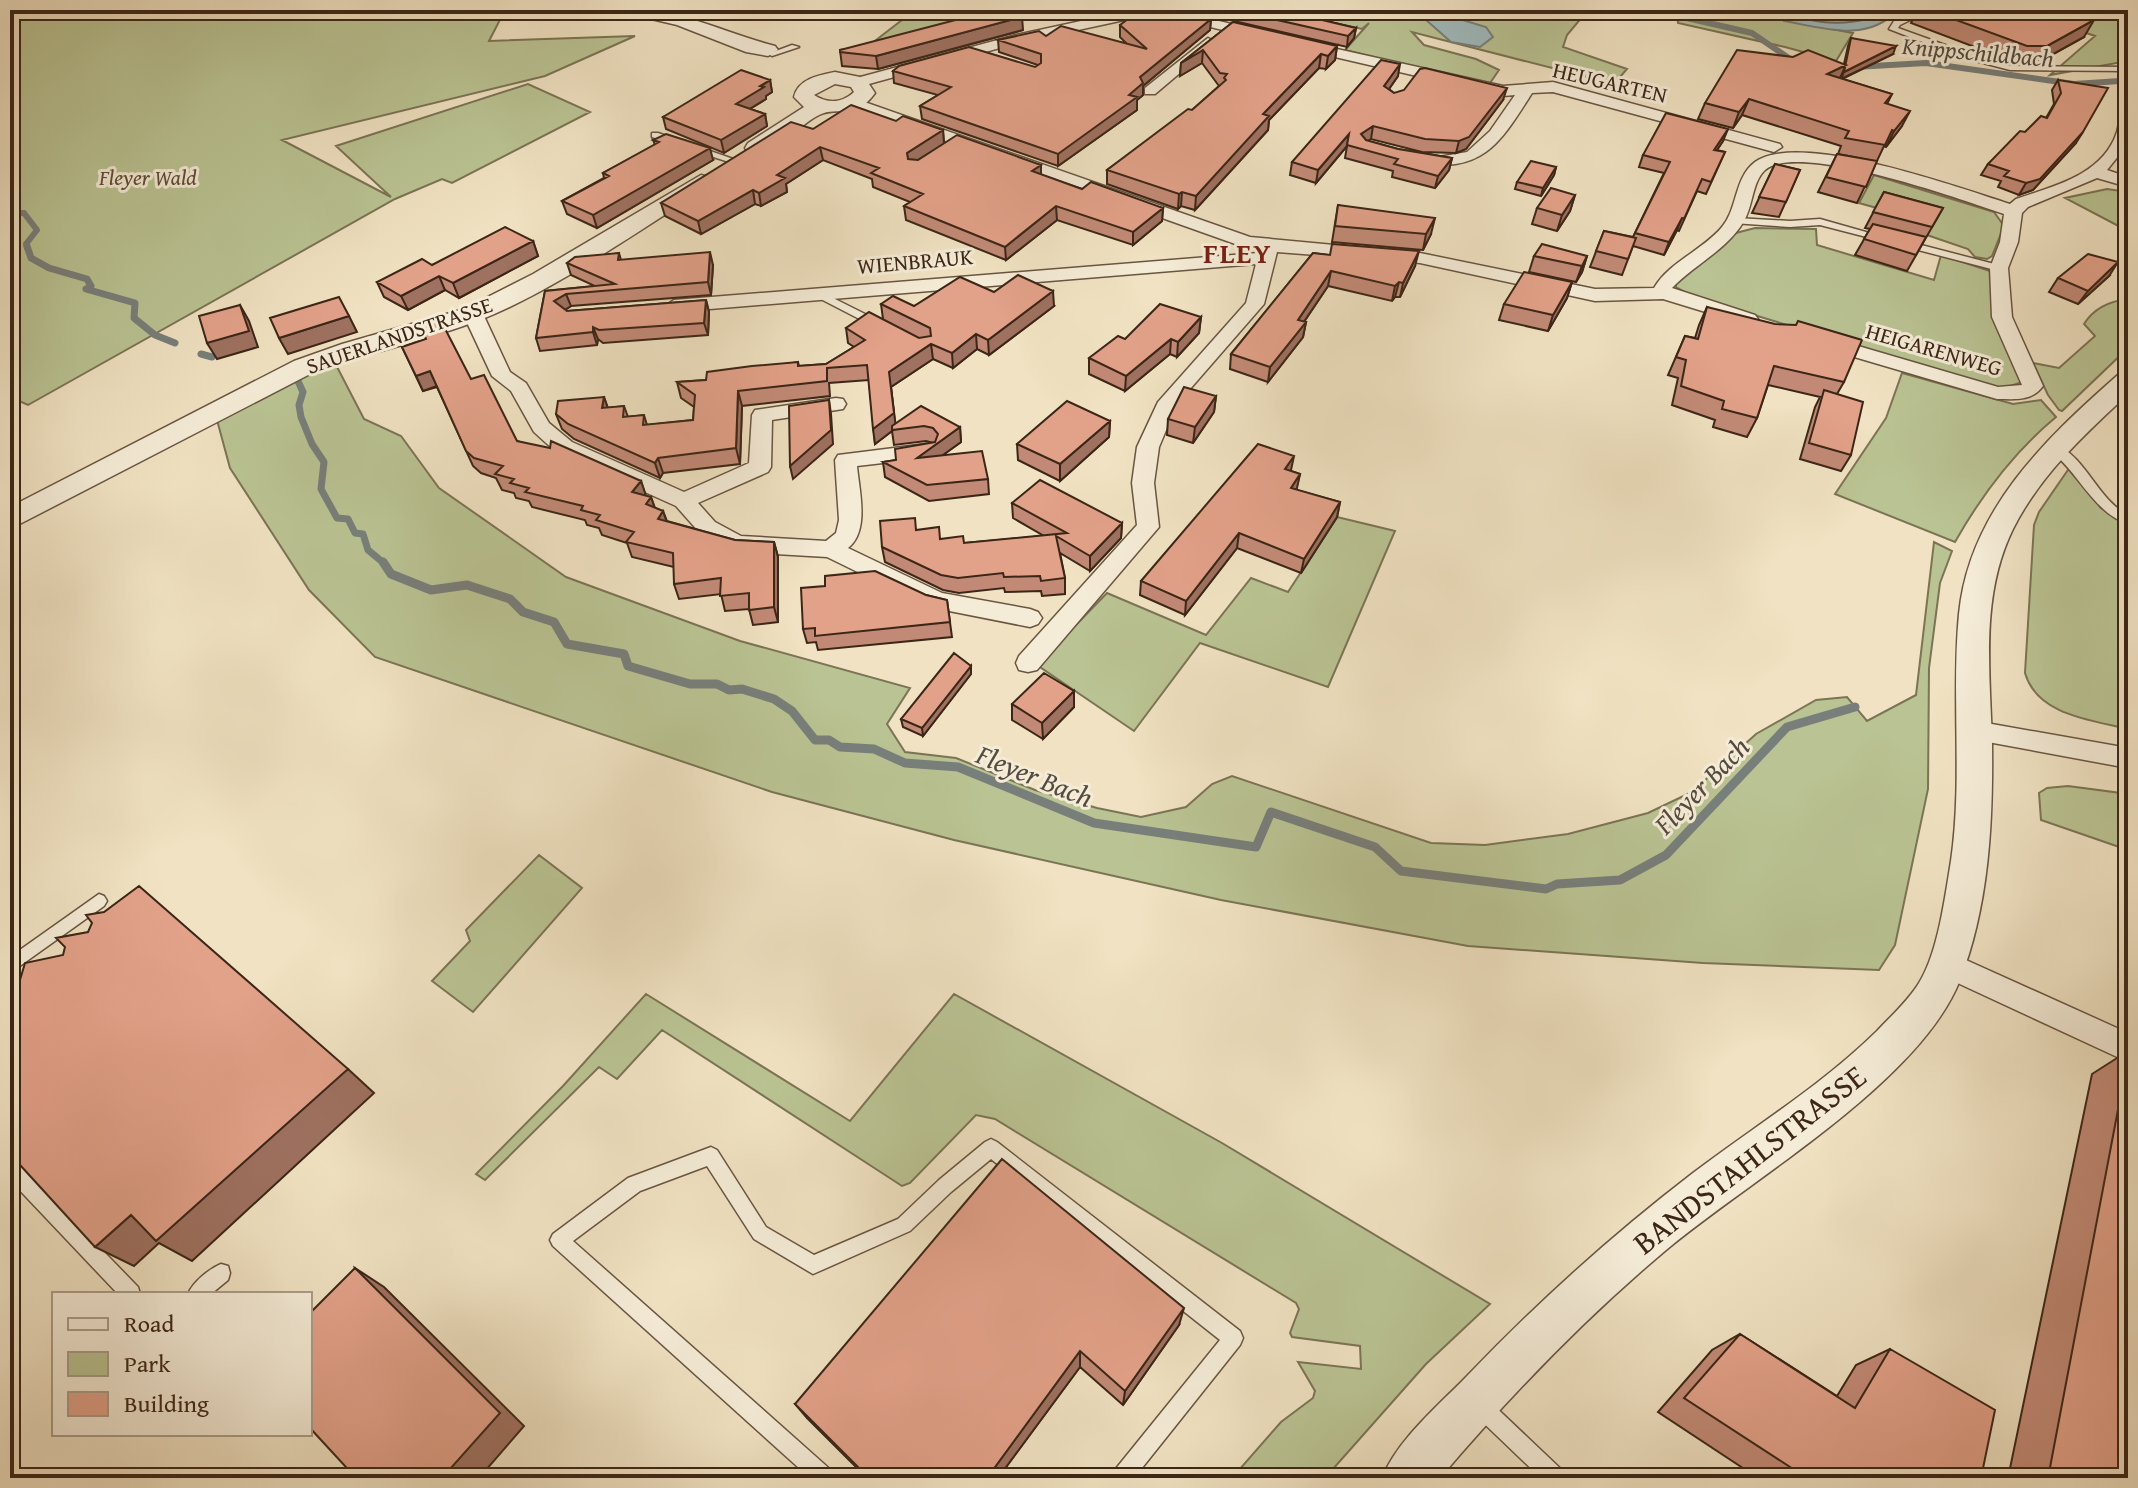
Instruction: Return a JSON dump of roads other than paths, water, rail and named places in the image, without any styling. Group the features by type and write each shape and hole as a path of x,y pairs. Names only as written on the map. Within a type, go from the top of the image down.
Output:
{"street":[{"path":"637,10 683,21 753,48 793,69 856,93 953,143 1234,237 1267,253 1420,258 1595,295 1664,293 1771,326"},
{"name":"HEUGARTEN","path":"856,93 969,51 1159,11 1503,91 1553,87 1774,147"},
{"path":"728,17 793,69"},
{"path":"1150,91 1228,27"},
{"path":"969,51 1004,62"},
{"name":"SAUERLANDSTRASSE","path":"10,519 303,367 351,349 473,314 542,279 735,161 793,69"},
{"path":"1400,89 1413,71"},
{"name":"HEUGARTEN","path":"1397,154 1438,164 1465,159 1487,149 1528,87"},
{"path":"1999,268 2009,242 2013,211 2022,203 2098,173 2113,154 2125,131 2128,94"},
{"path":"1664,293 1663,287 1667,282 1691,264 1736,221 1745,193 1765,162 1800,156 1824,157 2013,211"},
{"path":"2098,173 2128,182"},
{"path":"1028,663 1148,527 1143,483 1148,447 1168,402 1255,304 1267,253"},
{"name":"WIENBRAUK","path":"648,309 1267,253"},
{"name":"HEIGARENWEG","path":"1800,335 1997,393 2020,394 2033,386 2002,317 1999,268"},
{"path":"473,314 502,376 519,387 541,427 564,447 684,501 707,527 724,539 740,544 831,549 937,601 1030,618"},
{"name":"BANDSTAHLSTRASSE","path":"1416,1475 1517,1357 1614,1264 1689,1202 1818,1112 1877,1059 1933,995 1946,964 1966,895 1974,835 1972,655 1985,559 2002,521 2028,479 2055,448 2128,380"},
{"path":"684,501 760,467 762,415 836,404"},
{"path":"831,549 847,537 850,520 846,460 926,451"},
{"path":"1975,731 2128,758"},
{"path":"1946,964 2128,1048"}],"lane":[{"path":"1927,10 1897,23 1893,29 1954,52 2010,68 2128,69"},
{"path":"655,135 735,161"},
{"path":"1736,221 1820,222 1999,268"},
{"path":"817,293 886,328"},
{"path":"2055,448 2071,459 2114,515 2128,520"},
{"path":"10,968 99,901"},
{"path":"10,968 40,964"},
{"path":"825,1478 559,1240 634,1184 711,1156 760,1233 813,1265 904,1225 991,1148 1233,1338 1121,1478"},
{"path":"10,1167 129,1292"},
{"path":"199,1292 221,1273"},
{"path":"1476,1402 1556,1478"}],"water":[{"path":"1780,10 1897,11 1872,27 1844,31 1784,21"},
{"path":"1436,12 1486,27 1493,37 1480,47 1451,42 1425,19 1427,14"}],"waterway":[{"name":"Knippschildbach","path":"1652,10 1752,33 1793,61"},
{"name":"Knippschildbach","path":"1855,67 1926,63 2074,84 2120,81"},
{"name":"Fleyer Bach","path":"10,209 12,213 24,213 37,230 26,244 27,248"},
{"name":"Fleyer Bach","path":"27,246 31,258 49,268 87,279 91,286 86,289 135,303 134,318 155,335 175,343"},
{"name":"Fleyer Bach","path":"201,354 212,357"},
{"name":"Fleyer Bach","path":"297,379 303,392 299,405 301,417 312,444 324,462 321,489 337,518 348,519 355,533 363,534 368,550 384,563"},
{"name":"Fleyer Bach","path":"384,563 391,574 431,590 467,585 510,599 523,612 554,622 567,644 624,654 628,666 690,684 717,684 729,690 742,689 774,699 792,711 815,740 829,740 840,747 874,749 905,763 958,767 1094,823 1256,847 1271,812 1375,847 1401,871 1546,889 1557,884 1620,880 1666,855 1787,727 1855,707"}],"district":[{"name":"FLEY","path":"1238,252"}],"park label":[{"name":"Fleyer Wald","path":"148,177"}]}
